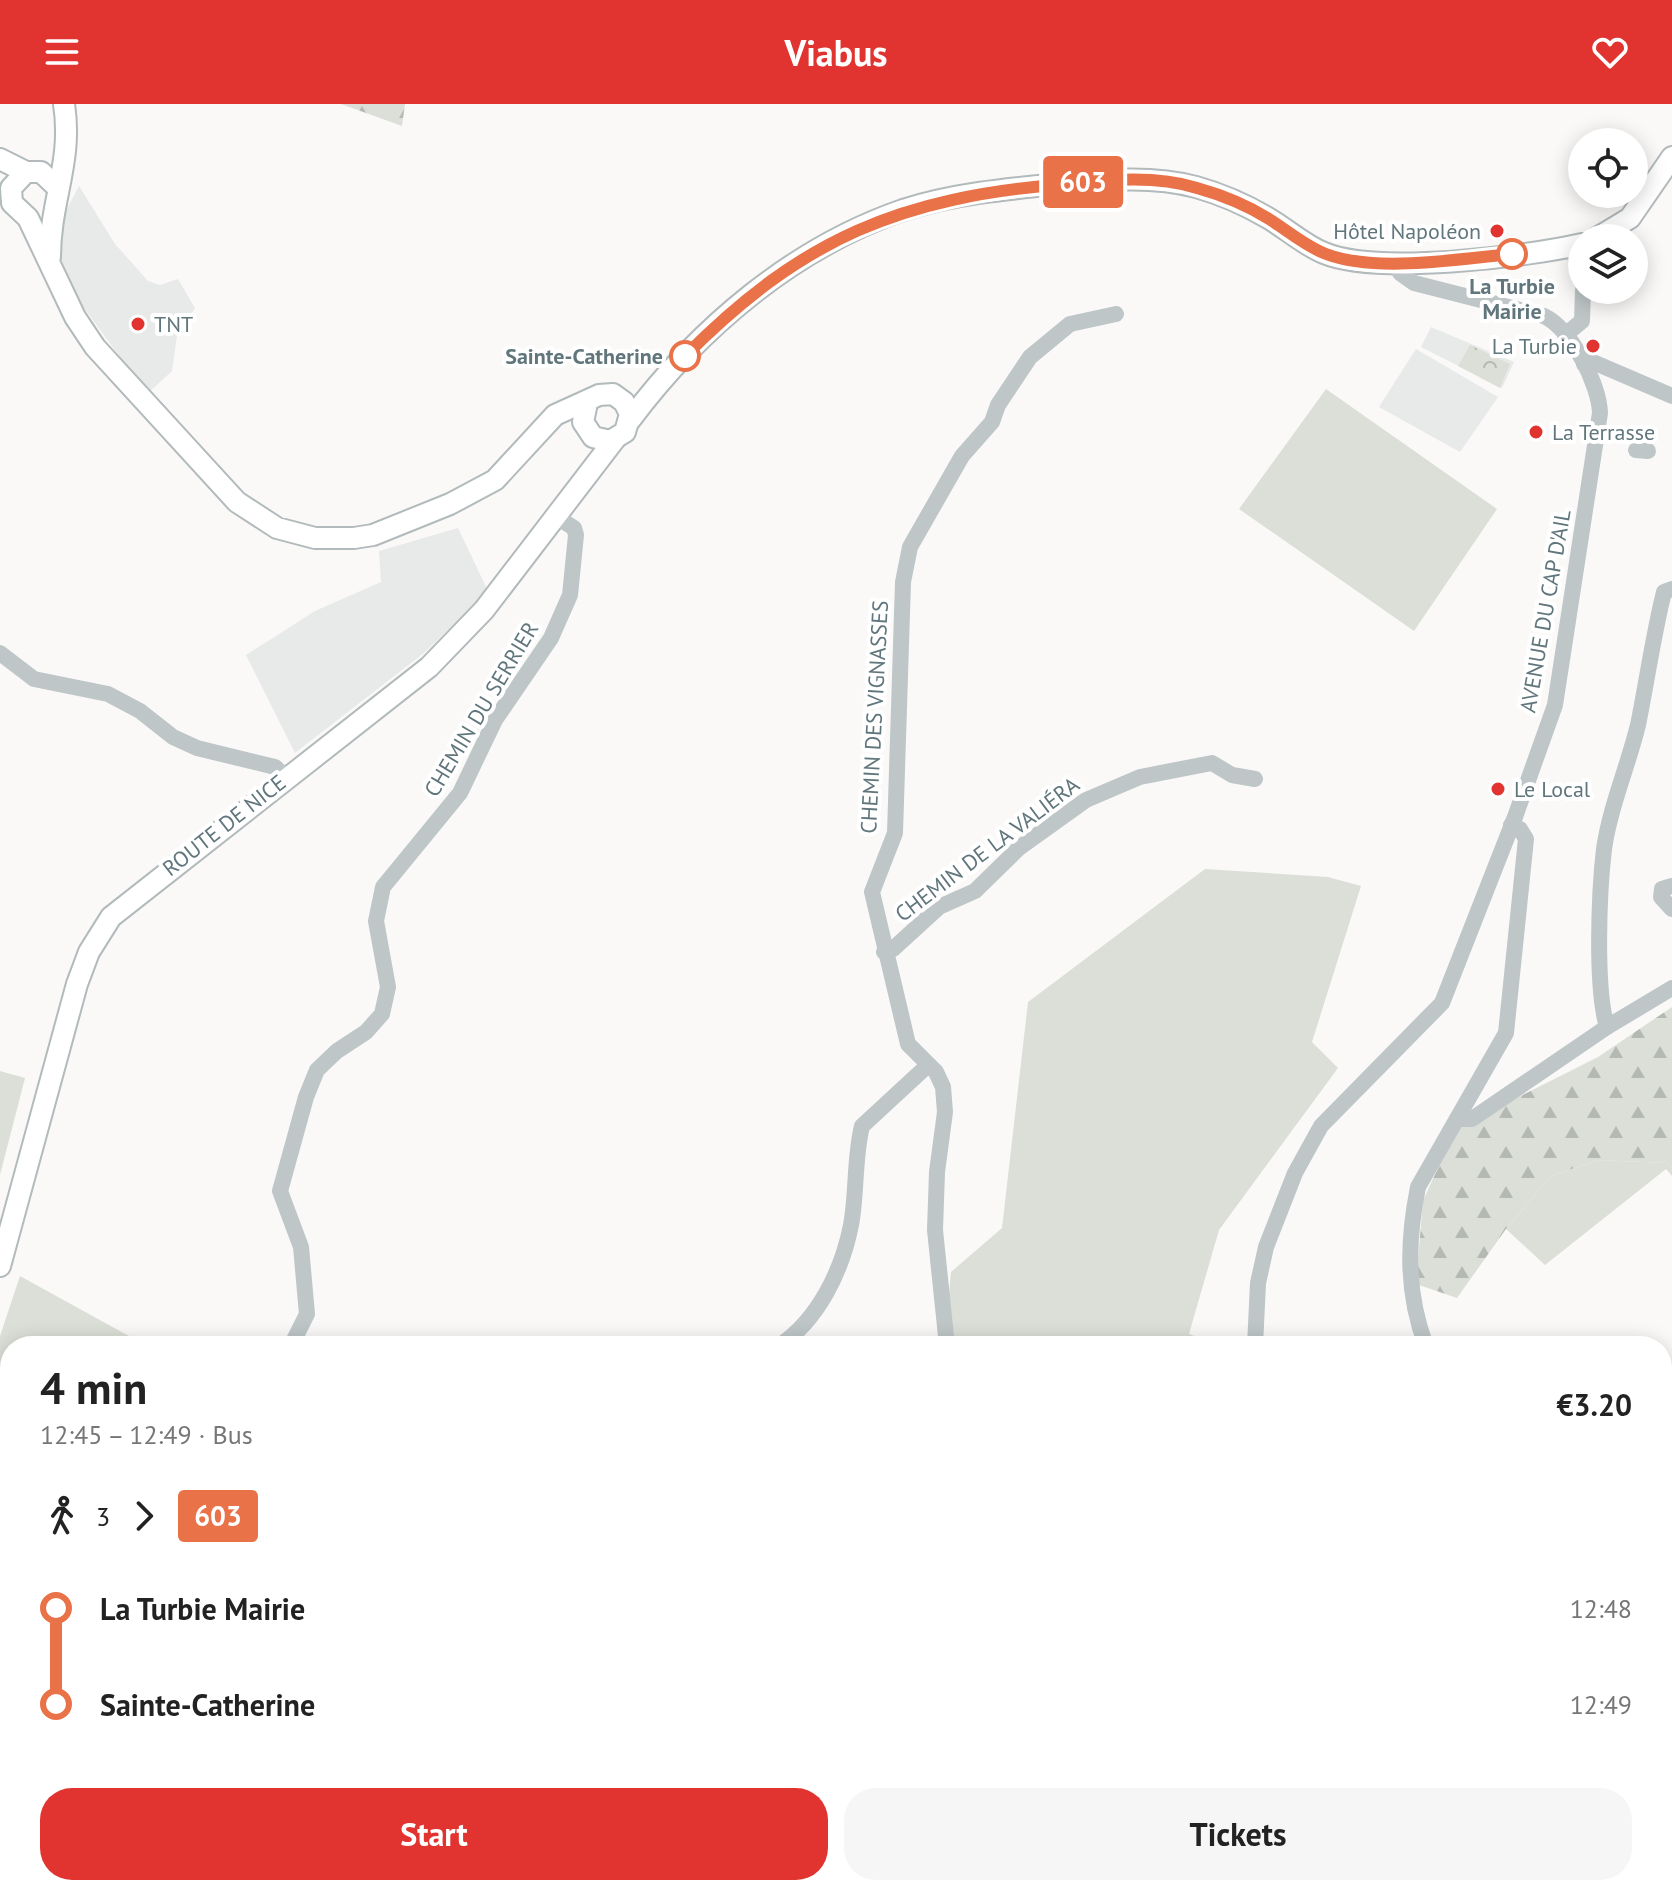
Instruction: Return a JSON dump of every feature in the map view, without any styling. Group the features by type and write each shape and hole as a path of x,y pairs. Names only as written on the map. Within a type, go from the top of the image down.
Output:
{"main road":[{"path":"51,261 53,210 66,161 64,104"},
{"path":"67,140 60,154 34,172 6,182 12,203 28,218 75,317 95,347 140,400 237,502 277,528 296,535 334,540 373,535 450,504 495,480 544,424 566,419 588,420"},
{"path":"1620,224 1630,218 1672,157"},
{"path":"0,159 34,172 57,187"},
{"path":"588,420 604,441 615,439 625,432 630,420 663,381 748,296 803,258 870,223 906,209 991,191 1094,182 1156,181 1195,187 1239,203 1326,254 1398,262 1568,246"},
{"path":"28,218 41,218 53,210"},
{"path":"591,471 588,420 606,394 619,397 663,381"},
{"path":"619,397 628,407 630,420"},
{"name":"ROUTE DE NICE","path":"0,1266 77,984 99,933 126,903 429,667 484,610 558,518 615,439"}],"street":[{"path":"1398,262 1400,273 1414,283 1544,316 1560,329 1582,321 1583,304"},
{"name":"CHEMIN DES VIGNASSES","path":"946,1336 935,1230 937,1172 945,1112 943,1087 908,1044 884,952 873,887 895,833 900,604 910,547 962,456 992,422 998,405 1030,357 1070,324 1116,314"},
{"name":"AVENUE DU CAP D'AIL","path":"1255,1336 1258,1283 1266,1247 1295,1173 1331,1115 1442,1003 1555,705 1600,413 1596,386 1560,329"},
{"path":"1584,364 1593,362 1672,396"},
{"name":"CHEMIN DU SERRIER","path":"298,1336 307,1314 301,1247 280,1191 306,1097 317,1070 337,1051 366,1032 382,1014 388,987 376,921 383,887 460,793 495,720 551,638 570,595 576,535 574,528 558,518"},
{"path":"1607,1027 1602,1013 1604,848 1637,726 1668,591"},
{"path":"0,653 34,679 83,686 108,694 140,711 185,743 275,767 286,777"},
{"name":"CHEMIN DE LA VALIÉRA","path":"884,952 893,949 939,907 975,891 1032,839 1086,800 1109,789 1146,775 1212,763 1232,775 1255,779"},
{"path":"1423,1336 1411,1300 1413,1215 1418,1187 1506,1033 1510,1013 1521,859 1526,839 1520,829 1511,825"},
{"path":"1672,886 1662,889 1661,897 1672,909"},
{"path":"1457,1119 1472,1119 1607,1027 1672,988"},
{"path":"790,1336 815,1313 829,1286 850,1227 862,1126 928,1065"}],"shaded area":[{"path":"79,186 115,244 148,281 160,285 178,279 195,308 177,336 172,371 147,394 76,297 60,256 57,228"},
{"path":"1431,327 1514,362 1502,388 1421,347"},
{"path":"1416,349 1498,397 1460,452 1379,407"},
{"path":"458,528 488,591 424,653 295,753 246,655 315,611 381,582 379,551"}],"green space":[{"path":"341,104 405,104 402,126"},
{"path":"1470,345 1510,364 1500,388 1458,366"},
{"path":"1326,389 1497,509 1414,631 1239,509"},
{"path":"1205,869 1328,877 1361,886 1312,1042 1338,1068 1219,1230 1189,1334 1194,1336 945,1336 951,1272 1002,1228 1028,1002"},
{"path":"1672,1007 1672,1167 1666,1163 1598,1160 1551,1176 1506,1229 1457,1298 1416,1284 1423,1201 1455,1129 1598,1057"},
{"path":"0,1071 25,1078 0,1175"},
{"path":"1598,1160 1666,1163 1672,1167 1672,1176 1666,1169 1545,1265 1506,1229 1551,1176"},
{"path":"20,1276 129,1336 0,1336"}],"bus line":[{"name":"603","path":"685,356 748,296 838,238 906,209 991,191 1094,182 1169,182 1195,187 1239,203 1309,245 1340,257 1398,262 1512,254"}],"place":[{"name":"Hôtel Napoléon","path":"1497,231"},
{"name":"La Turbie Mairie","path":"1512,254"},
{"name":"TNT","path":"138,324"},
{"name":"La Turbie","path":"1593,346"},
{"name":"Sainte-Catherine","path":"685,356"},
{"name":"La Terrasse","path":"1536,432"},
{"name":"Le Local","path":"1498,789"}]}
